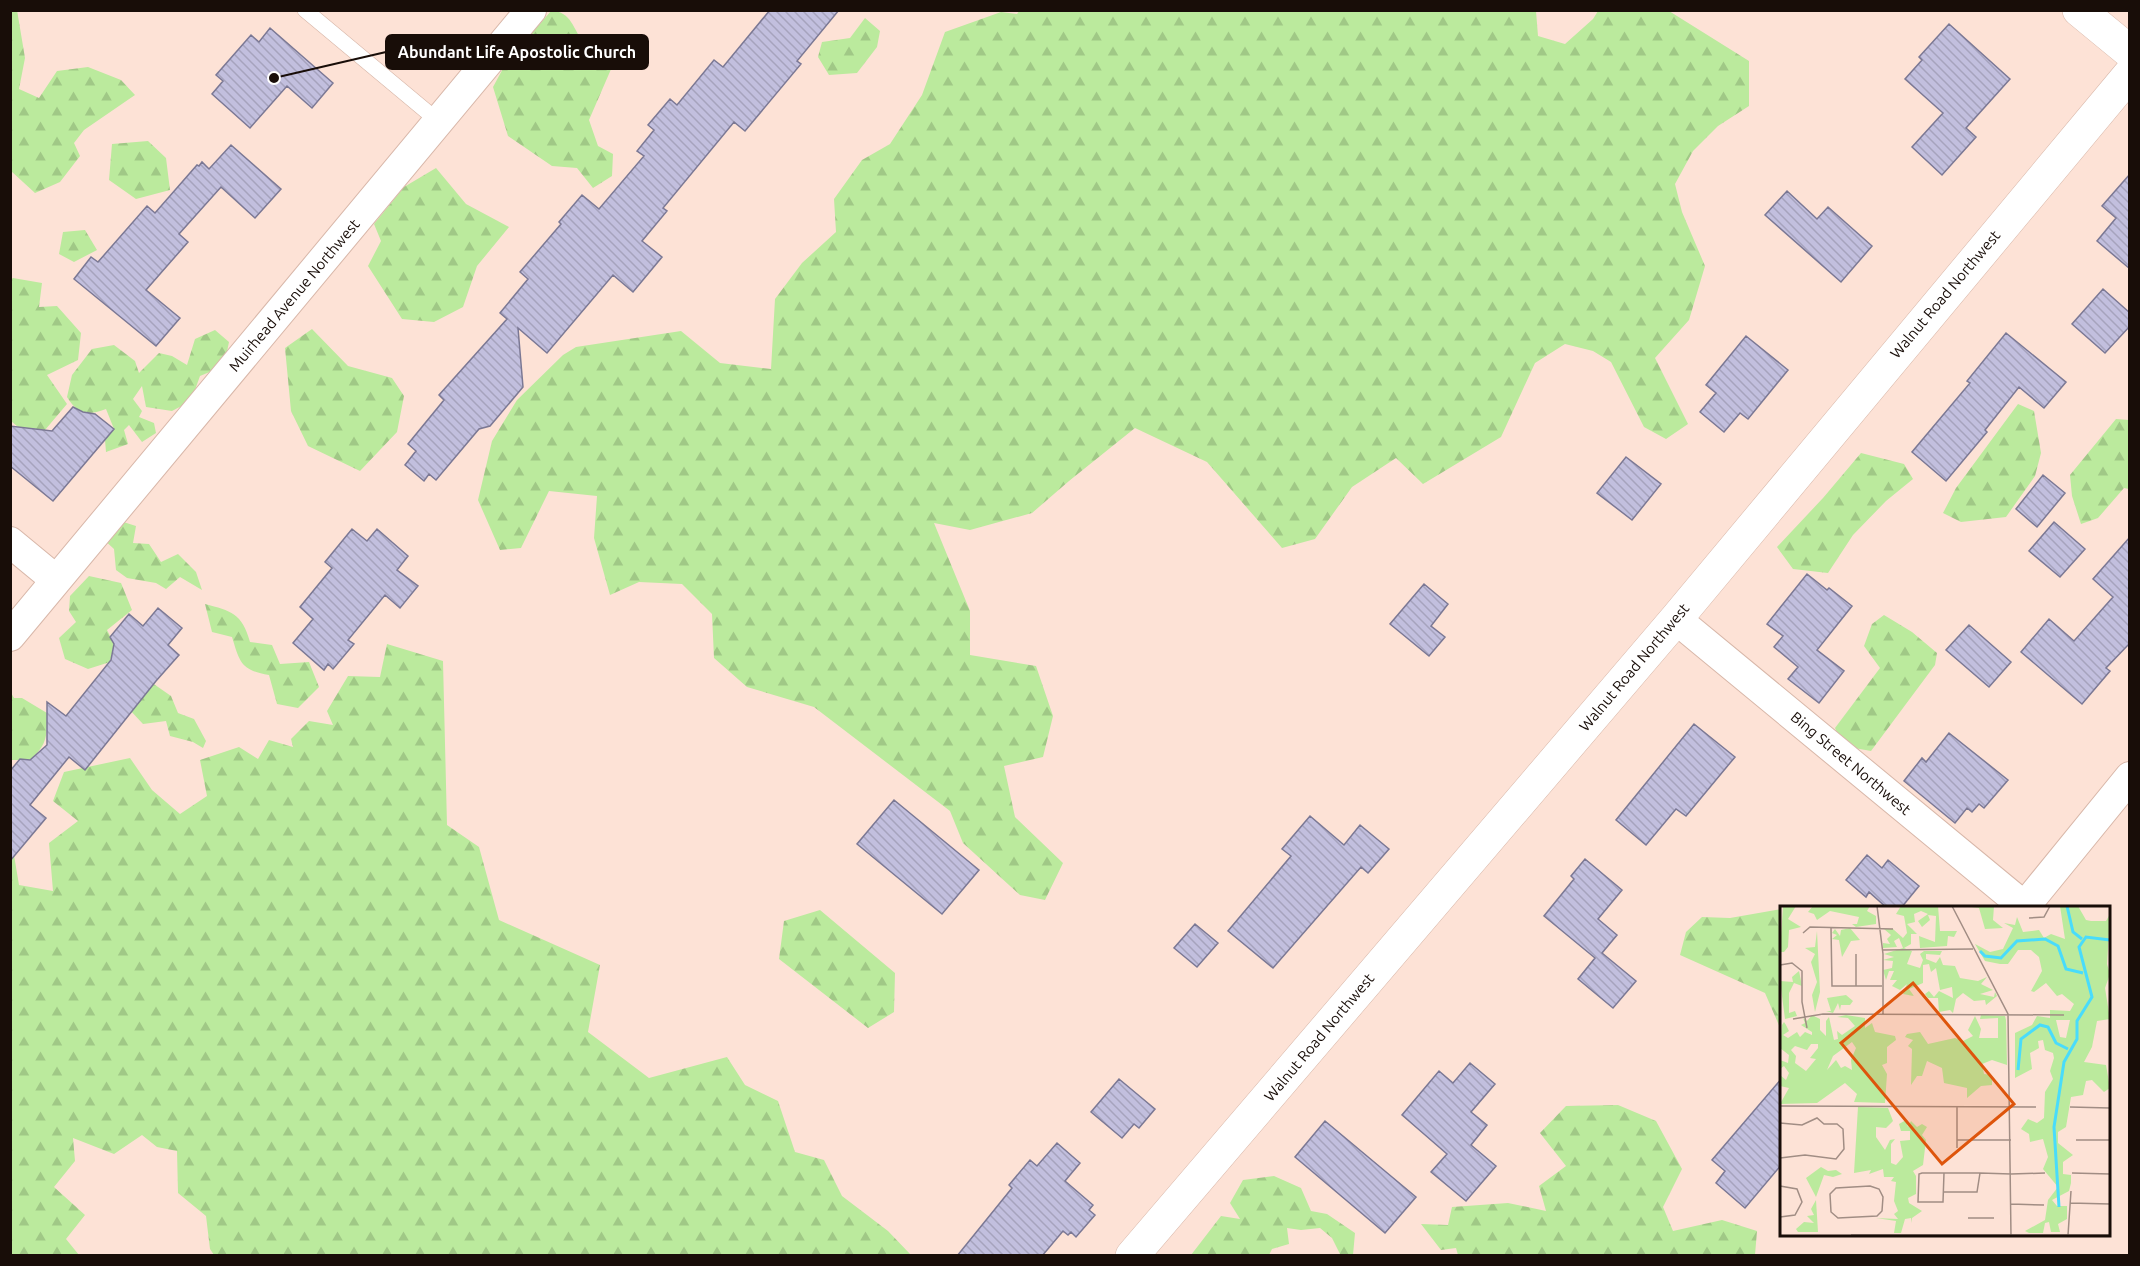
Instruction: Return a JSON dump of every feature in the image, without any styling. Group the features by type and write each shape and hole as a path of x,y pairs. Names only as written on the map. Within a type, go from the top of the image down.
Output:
{"street":[{"name":"Muirhead Avenue Northwest","path":"10,636 531,10"},
{"path":"2079,10 2130,52"},
{"name":"Walnut Road Northwest","path":"1132,1256 1676,619 2130,74"},
{"path":"10,542 56,580"},
{"name":"Bing Street Northwest","path":"1676,619 2024,906"},
{"path":"2026,906 2130,777"}],"lane":[{"path":"305,10 438,121"}],"green space":[{"path":"17,10 25,58 19,89 39,98 57,71 88,67 121,80 135,95 84,130 74,143 80,156 60,182 35,193 11,171 10,11"},
{"path":"1020,10 1536,11 1538,36 1565,44 1593,19 1598,11 1669,11 1749,61 1749,106 1718,126 1693,151 1675,184 1682,212 1705,266 1689,320 1655,358 1688,424 1666,439 1644,427 1611,362 1593,351 1565,344 1535,363 1501,437 1423,484 1396,458 1352,487 1315,539 1282,548 1207,462 1135,428 1032,513 970,530 934,523 970,611 970,655 1036,666 1053,716 1043,757 1004,766 1015,817 1063,863 1045,900 1020,895 963,843 950,811 814,707 747,687 714,658 712,614 682,584 639,582 610,595 594,538 597,496 549,491 521,548 500,550 478,500 492,441 517,400 563,355 576,347 681,331 720,363 771,369 775,299 802,263 836,232 834,199 862,160 890,144 922,95 945,32 1001,12 1017,14"},
{"path":"551,11 568,18 587,46 615,60 589,120 598,146 613,154 612,176 593,188 577,168 552,166 508,136 493,87 506,63"},
{"path":"865,18 880,31 877,47 857,73 829,75 818,57 822,42 850,38"},
{"path":"148,141 166,158 170,190 136,199 109,180 112,144"},
{"path":"436,168 466,204 509,227 477,266 463,307 434,322 402,319 368,266 381,241 374,224 404,187"},
{"path":"85,230 97,250 74,262 59,254 63,232"},
{"path":"13,278 42,283 39,307 57,306 81,333 78,360 47,375 67,404 45,430 18,427 11,421 10,280"},
{"path":"312,329 348,366 392,378 404,396 397,432 360,471 308,446 291,411 285,348"},
{"path":"215,330 229,342 224,366 200,376 191,401 172,411 146,407 142,386 133,399 142,411 139,417 154,423 156,433 142,442 129,425 124,430 128,444 106,452 105,440 114,429 106,409 93,413 79,411 67,397 72,375 92,349 114,345 135,361 139,373 159,353 172,356 187,365 195,339"},
{"path":"2018,404 2034,411 2041,453 2035,476 2006,517 1961,522 1943,513 1956,488"},
{"path":"2116,419 2129,420 2129,489 2124,488 2098,518 2081,524 2072,496 2070,475"},
{"path":"1861,453 1904,464 1913,479 1886,501 1853,535 1828,573 1793,569 1777,547"},
{"path":"117,520 136,526 133,543 149,544 161,562 178,554 196,572 202,590 180,577 166,589 156,583 127,578 116,570 114,549 102,538"},
{"path":"89,576 121,583 132,610 107,630 114,644 110,662 88,669 65,659 59,638 76,622 69,611 70,596"},
{"path":"205,604 229,611 239,619 250,642 272,645 280,664 309,662 319,687 298,708 277,704 269,675 253,671 243,664 232,637 212,632"},
{"path":"1884,615 1912,632 1937,653 1935,665 1871,751 1843,746 1835,728 1880,668 1864,646 1872,624"},
{"path":"387,644 443,661 447,825 479,847 499,920 600,965 588,1032 649,1078 727,1057 745,1085 778,1101 795,1152 824,1160 842,1196 888,1231 911,1255 214,1255 210,1249 206,1216 178,1193 177,1151 157,1147 142,1135 114,1154 73,1138 75,1161 54,1187 85,1215 66,1239 79,1255 11,1255 10,848 13,849 19,885 53,891 49,843 78,821 53,801 64,772 130,758 152,790 180,814 207,796 200,760 239,747 258,759 269,740 293,747 291,739 309,721 333,725 327,711 348,676 380,677"},
{"path":"148,680 171,696 178,713 194,719 206,741 203,748 193,742 170,736 166,721 143,724 128,708"},
{"path":"10,691 14,698 22,698 47,713 45,739 30,760 11,760"},
{"path":"1780,909 1780,1028 1765,993 1680,955 1686,932 1702,917 1730,918"},
{"path":"820,910 895,973 894,1012 868,1028 779,959 784,921"},
{"path":"1618,1105 1656,1121 1682,1169 1663,1207 1673,1231 1722,1220 1757,1231 1755,1255 1458,1255 1456,1248 1441,1250 1421,1224 1448,1225 1452,1207 1508,1203 1546,1211 1539,1186 1566,1166 1540,1133 1566,1106"},
{"path":"1274,1176 1301,1188 1311,1211 1327,1214 1355,1233 1353,1255 1340,1254 1332,1238 1320,1228 1301,1230 1287,1228 1289,1244 1272,1249 1269,1255 1191,1255 1221,1216 1240,1219 1230,1203 1243,1180"}],"building":[{"path":"770,10 839,10 797,61 801,64 745,131 734,122 663,208 667,211 642,241 662,257 633,292 613,275 547,353 518,328 523,387 490,426 479,429 436,480 429,474 424,481 405,465 416,451 408,444 444,400 439,395 507,319 500,313 528,279 520,272 561,224 559,222 582,195 599,209 644,156 637,151 654,130 648,125 670,99 677,105 714,60 723,67"},
{"path":"1949,24 2010,79 1966,128 1976,137 1942,175 1912,147 1943,113 1905,79 1922,60 1919,57"},
{"path":"270,28 333,83 312,108 287,86 250,128 212,94 223,81 216,75 251,35 259,42"},
{"path":"231,145 281,189 255,218 221,187 179,234 188,242 146,290 180,318 156,346 74,279 91,257 98,262 147,206 155,213 197,165 199,166 202,162 209,169"},
{"path":"2130,174 2130,269 2097,241 2116,218 2102,206"},
{"path":"1787,191 1817,219 1828,207 1872,246 1841,282 1765,215"},
{"path":"2103,289 2130,313 2130,326 2105,353 2072,324"},
{"path":"2006,333 2066,382 2044,408 2019,387 1985,430 1987,432 1946,481 1912,452 1970,383 1967,381"},
{"path":"1746,336 1788,370 1748,419 1740,413 1724,432 1700,412 1716,393 1706,385"},
{"path":"73,407 95,414 114,429 53,501 10,466 10,426 52,431"},
{"path":"1626,457 1661,484 1632,520 1597,493"},
{"path":"2043,475 2065,493 2037,527 2016,509"},
{"path":"2054,522 2085,549 2060,577 2029,551"},
{"path":"352,529 367,541 377,529 408,556 397,570 418,586 400,608 385,595 348,640 354,644 333,669 328,664 324,670 293,643 313,619 300,607 332,568 325,562"},
{"path":"2130,537 2130,643 2106,668 2110,671 2082,704 2021,652 2049,619 2074,641 2113,597 2093,579"},
{"path":"1807,574 1852,606 1817,650 1844,671 1819,703 1788,679 1798,667 1774,647 1783,636 1767,624"},
{"path":"1424,584 1448,604 1431,626 1445,637 1429,656 1390,624"},
{"path":"158,608 182,628 168,645 179,655 85,770 69,757 30,805 46,818 10,861 10,771 20,759 30,760 47,745 47,702 66,716 111,660 114,644 110,637 129,614 143,626"},
{"path":"1969,625 2011,662 1989,687 1946,650"},
{"path":"1694,724 1735,757 1686,816 1676,809 1646,845 1616,820"},
{"path":"1949,733 2008,780 1984,808 1979,804 1972,812 1967,808 1955,823 1904,781 1922,758 1926,762"},
{"path":"894,800 979,870 942,914 857,844"},
{"path":"1310,816 1344,845 1360,825 1389,849 1368,873 1361,867 1273,968 1228,931 1291,856 1282,849"},
{"path":"1867,855 1882,868 1888,860 1919,886 1903,906 1885,906 1869,892 1866,897 1846,880"},
{"path":"1585,859 1622,890 1598,919 1617,935 1602,953 1636,981 1613,1008 1578,979 1595,958 1544,916 1574,879 1571,876"},
{"path":"1195,924 1218,943 1197,967 1174,948"},
{"path":"1470,1063 1495,1084 1471,1112 1487,1125 1471,1145 1496,1166 1466,1201 1431,1172 1447,1154 1402,1115 1439,1071 1453,1083"},
{"path":"1119,1079 1155,1109 1139,1128 1134,1124 1122,1138 1091,1112"},
{"path":"1780,1080 1780,1166 1745,1208 1716,1183 1725,1171 1712,1160"},
{"path":"1325,1121 1416,1197 1385,1233 1295,1157"},
{"path":"1057,1143 1080,1163 1065,1181 1093,1205 1089,1210 1095,1215 1076,1237 1071,1232 1068,1235 1063,1231 1042,1256 957,1256 1012,1188 1009,1185 1030,1160 1037,1166"}],"place":[{"name":"Abundant Life Apostolic Church","path":"274,78"}]}
